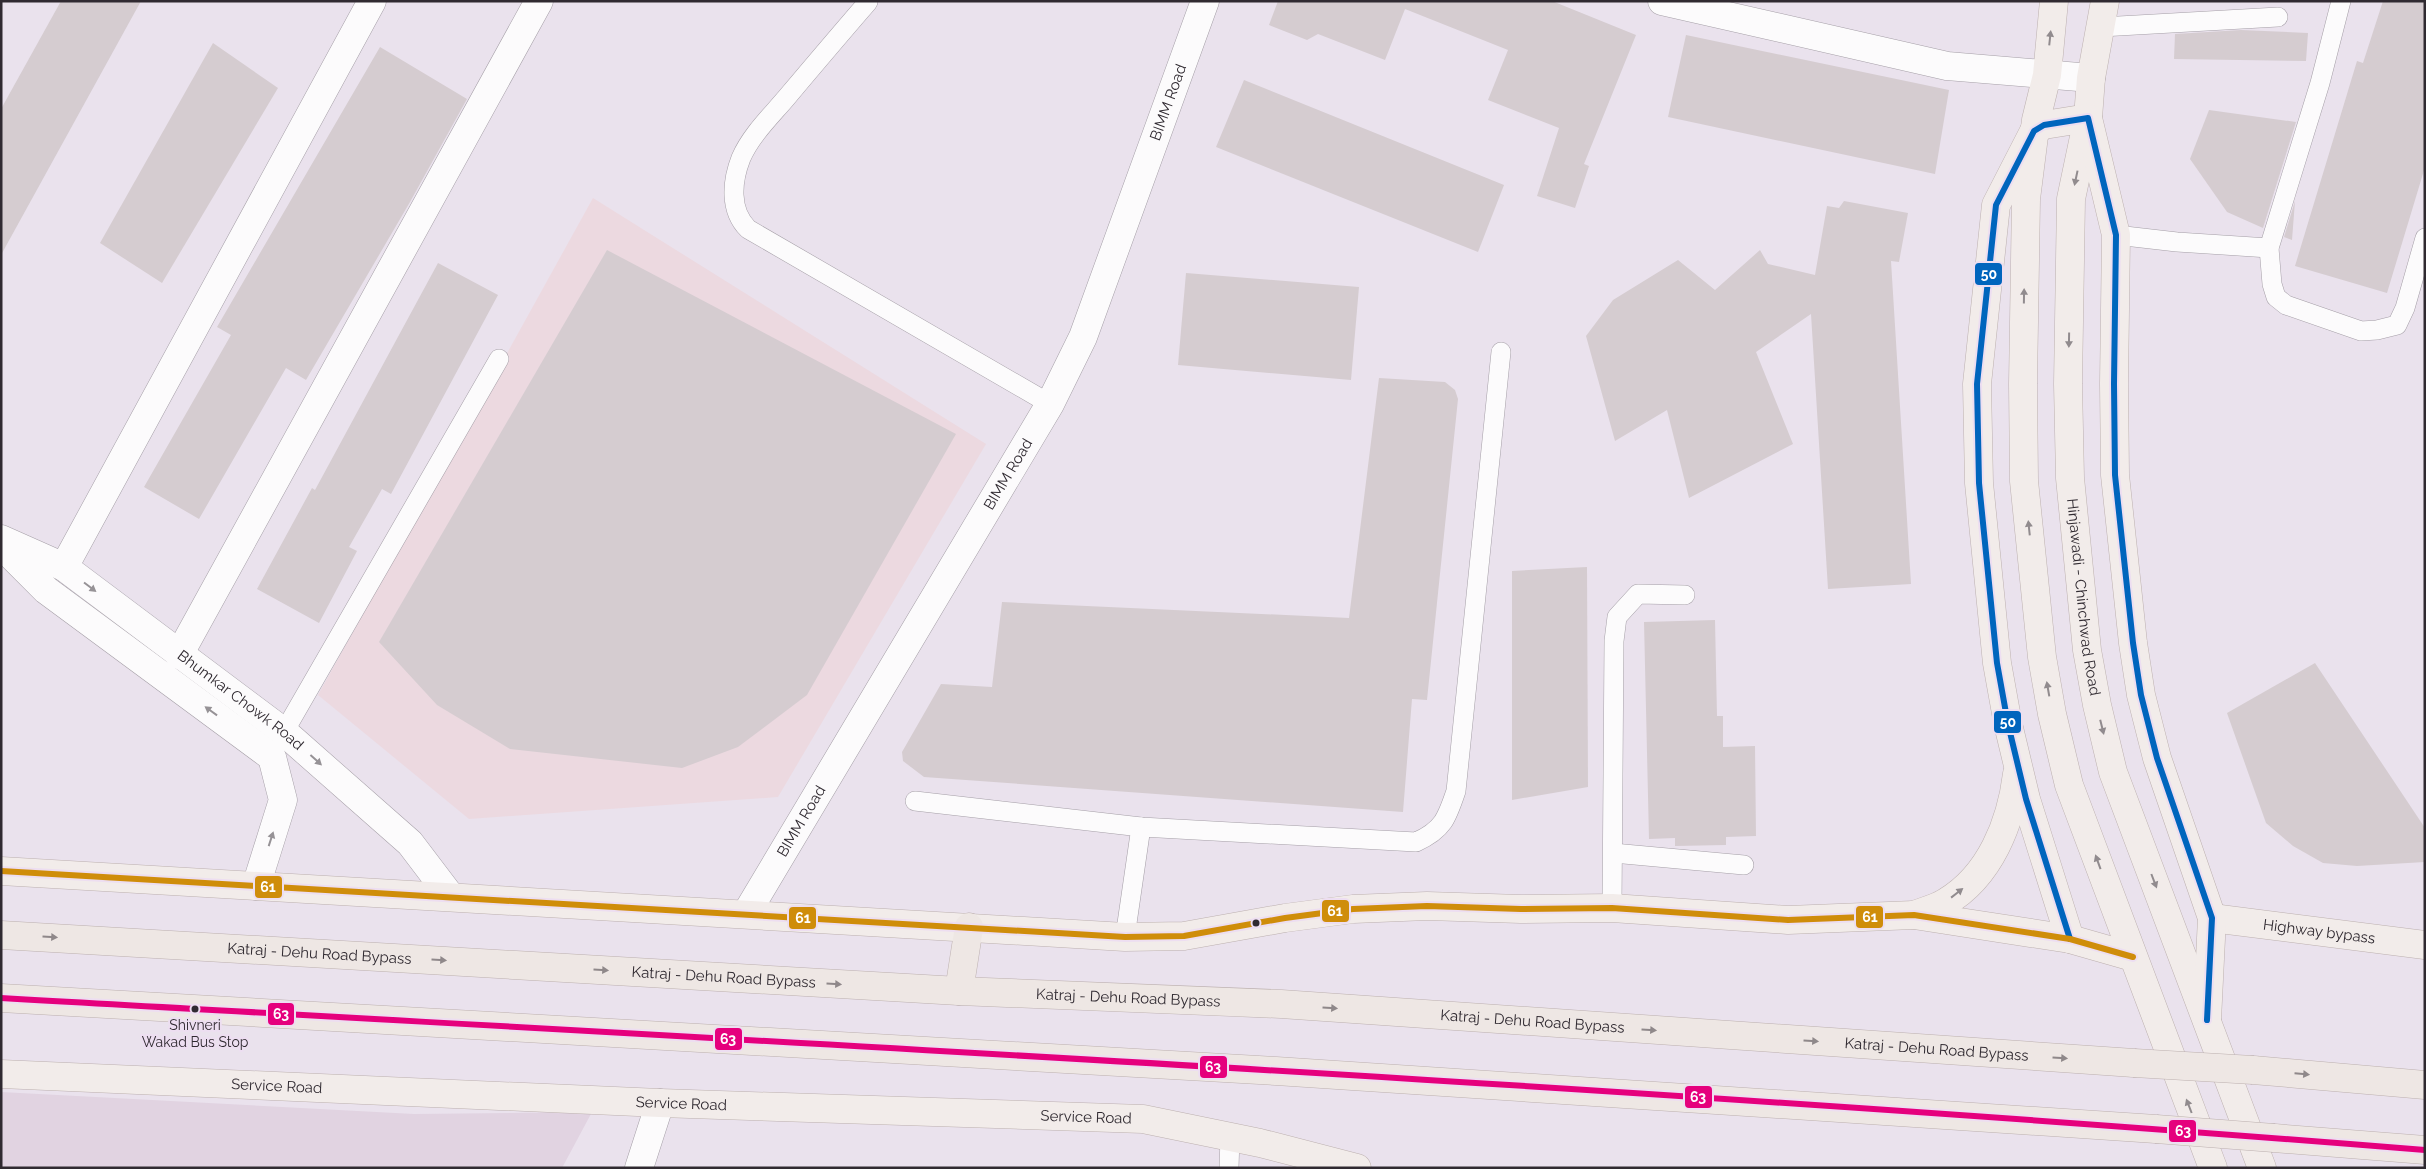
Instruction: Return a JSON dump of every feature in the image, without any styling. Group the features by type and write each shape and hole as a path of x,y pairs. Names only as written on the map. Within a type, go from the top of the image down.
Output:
{"highway":[{"path":"959,991 969,927"},
{"name":"Katraj - Dehu Road Bypass","path":"1,935 959,991 1281,1004 2253,1070 2425,1085"},
{"path":"1,998 1276,1071 2156,1129 2425,1150"}],"main road":[{"path":"2054,1 2047,75 2034,131 2026,199 2023,404 2024,481 2042,657 2052,714 2069,786 2212,1168"},
{"name":"Hinjawadi - Chinchwad Road","path":"2103,14 2091,78 2088,118 2072,199 2068,384 2070,478 2087,650 2096,705 2113,772 2262,1168"},
{"path":"2070,938 2026,799 1997,663 1979,484 1977,384 1996,204 2034,131 2044,125 2088,118 2116,235 2115,475 2132,643 2156,758 2212,918 2207,1020"},
{"path":"1914,915 1945,902 1975,877 1989,859 2012,805 2018,767"},
{"path":"1,870 1125,936 1184,936 1285,918 1353,909 1427,906 1521,909 1612,908 1788,920 1914,915 2070,938 2133,957"},
{"name":"Highway bypass","path":"2212,918 2425,945"},
{"name":"Service Road","path":"1,1074 660,1103 1143,1119 1230,1137 1357,1168"}],"street":[{"path":"64,567 372,1"},
{"path":"179,655 538,1"},
{"name":"BIMM Road","path":"746,914 1050,404 1083,337 1205,1"},
{"path":"1662,1 1948,66 2091,78"},
{"name":"Bhumkar Chowk Road","path":"1,539 64,567 284,732 410,843 451,897"},
{"name":"Bhumkar Chowk Road","path":"1,545 46,590 272,757 283,800 256,886"},
{"path":"272,757 284,732"},
{"path":"639,1168 660,1103"}],"lane":[{"path":"2342,1 2320,83 2269,248 2272,284 2276,297 2286,305 2361,331 2377,330 2397,325 2405,308 2425,238"},
{"path":"868,2 758,131 742,158 735,184 734,207 740,220 748,229 1050,404"},
{"path":"2103,14 2278,17"},
{"path":"2116,235 2177,242 2269,248"},
{"path":"916,801 1141,827 1416,842 1434,834 1447,818 1456,791 1501,352"},
{"path":"284,732 499,359"},
{"path":"1612,908 1614,641 1617,617 1638,594 1685,594"},
{"path":"1125,936 1141,827"},
{"path":"1613,853 1744,865"},
{"path":"1229,1168 1230,1137"}],"shaded area":[{"path":"593,198 986,444 778,797 469,819 318,695"},
{"path":"1,1092 414,1114 592,1112 562,1168 1,1168"}],"building":[{"path":"61,1 141,1 1,255 1,109"},
{"path":"1278,1 1552,1 1636,35 1584,164 1589,166 1575,208 1537,196 1559,128 1488,100 1508,50 1405,9 1385,60 1318,34 1307,40 1269,25"},
{"path":"2383,1 2425,1 2425,167 2387,293 2295,266 2357,61 2363,63"},
{"path":"2241,30 2308,33 2306,61 2174,59 2175,34"},
{"path":"1686,35 1949,90 1935,174 1668,117"},
{"path":"213,43 278,88 162,283 100,243"},
{"path":"380,47 467,99 410,202 306,380 286,368 199,519 144,487 231,335 217,327"},
{"path":"1244,80 1504,185 1478,252 1216,147"},
{"path":"2209,110 2296,122 2263,228 2227,212 2190,159"},
{"path":"1844,201 1908,213 1899,262 1891,261 1911,584 1828,589 1811,314 1756,352 1793,444 1689,498 1667,410 1615,441 1586,336 1613,300 1678,260 1715,290 1760,250 1768,264 1815,275 1827,206 1839,208"},
{"path":"2295,201 2292,240 2284,237"},
{"path":"607,250 956,434 807,695 738,747 682,768 510,749 437,705 379,642"},
{"path":"438,263 498,295 391,494 382,489 349,547 357,551 319,623 257,589 312,488 315,490"},
{"path":"1186,273 1359,287 1351,380 1178,365"},
{"path":"1379,378 1445,382 1455,390 1458,399 1427,700 1412,699 1403,812 924,777 903,761 902,752 941,684 992,687 1002,602 1349,618"},
{"path":"1587,567 1588,787 1512,800 1512,571"},
{"path":"1715,620 1717,716 1723,716 1723,747 1755,746 1756,836 1726,837 1726,845 1675,846 1675,838 1649,839 1644,622"},
{"path":"2315,663 2425,828 2425,862 2357,866 2323,863 2293,846 2266,823 2227,713"}],"transit line":[{"name":"50","path":"2070,939 2026,799 2008,724 1997,663 1979,483 1977,384 1996,205 2034,131 2044,125 2088,118 2116,235 2115,475 2133,643 2141,695 2157,758 2212,918 2207,1020"},
{"name":"61","path":"1,871 1125,937 1184,936 1285,918 1353,909 1427,906 1521,909 1612,908 1788,920 1914,915 2070,939 2133,957"},
{"name":"63","path":"1,998 1516,1085 1819,1105 2425,1150"}],"place":[{"name":"Shivneri Wakad Bus Stop","path":"195,1009"}]}
